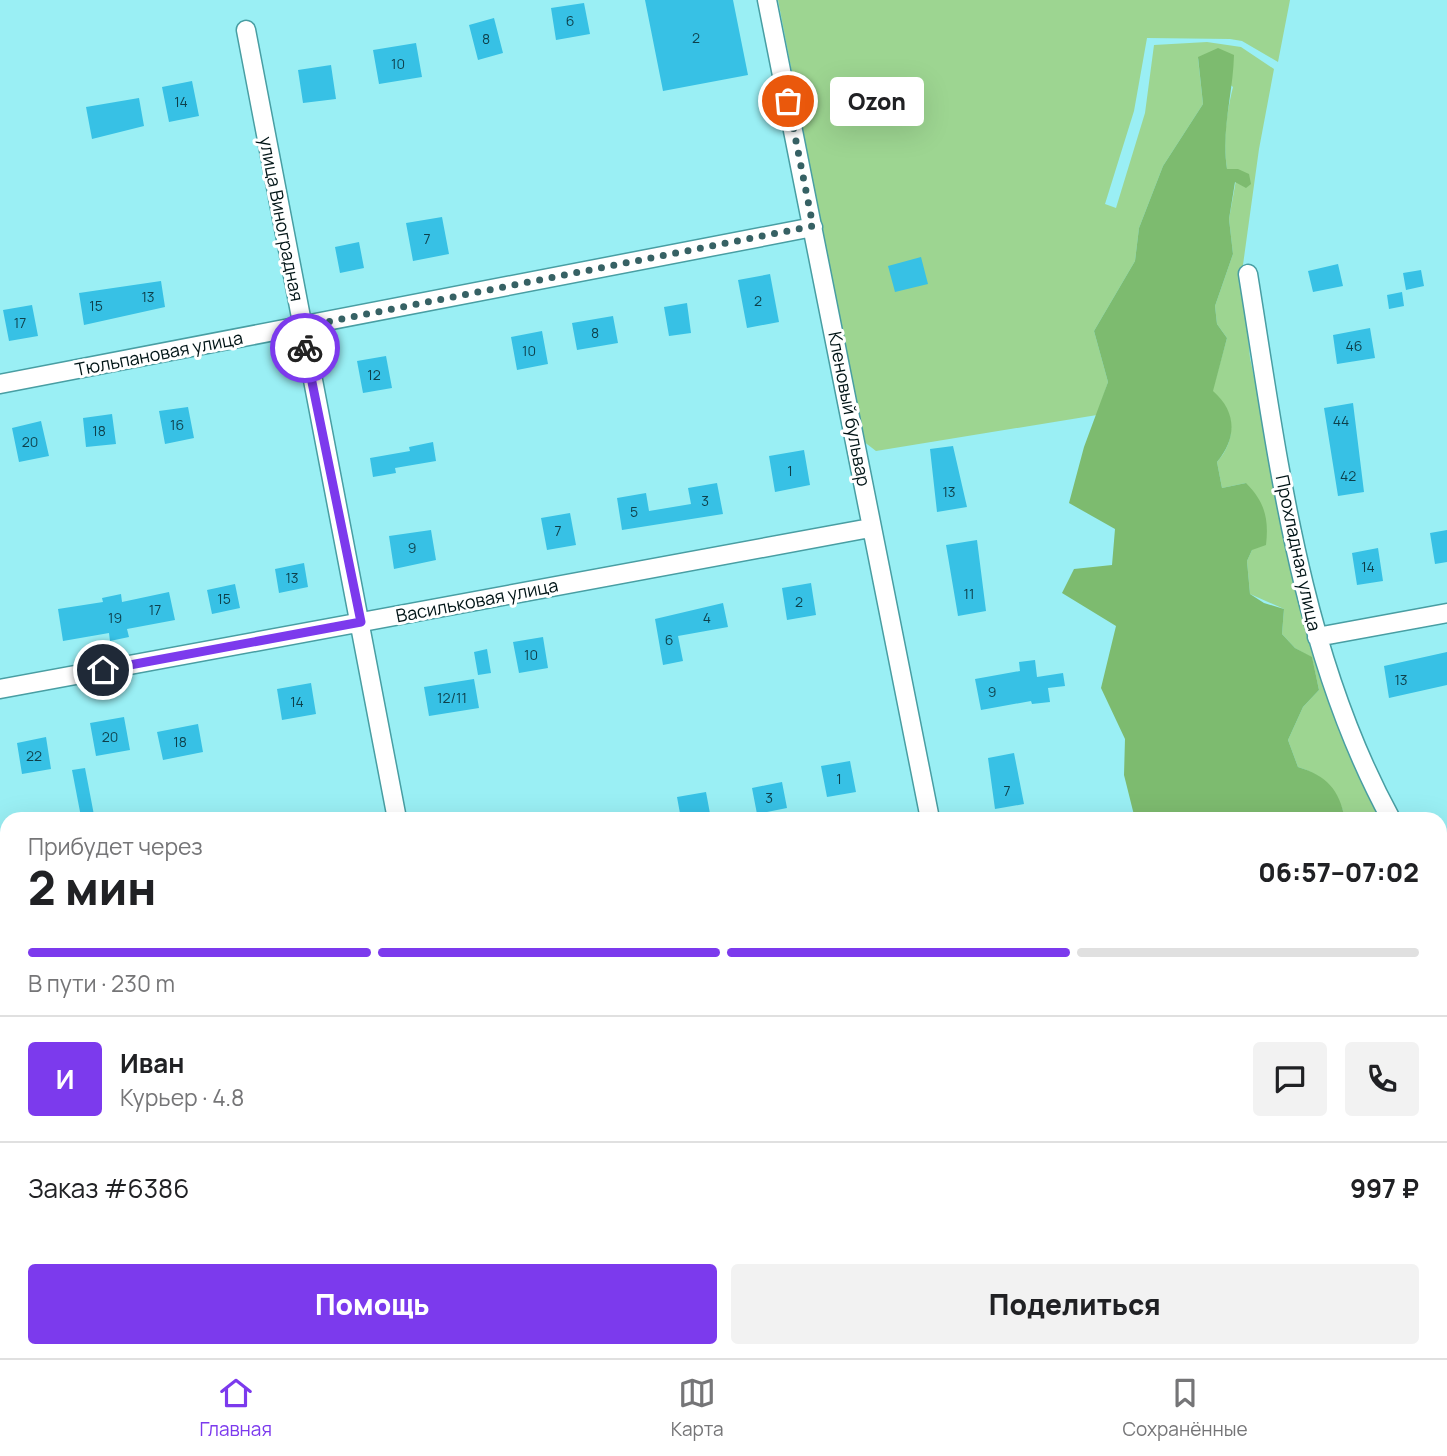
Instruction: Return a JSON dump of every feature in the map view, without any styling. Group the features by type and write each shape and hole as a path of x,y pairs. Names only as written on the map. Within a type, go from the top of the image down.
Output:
{"street":[{"name":"Кленовый бульвар","path":"767,0 929,812"},
{"name":"улица Виноградная","path":"246,30 396,812"},
{"name":"Тюльпановая улица","path":"0,384 813,226"},
{"name":"Прохладная улица","path":"1248,274 1277,455 1317,637 1334,696 1370,780 1387,812"},
{"name":"Васильковая улица","path":"0,690 870,528"},
{"path":"1317,637 1447,613"}],"green space":[{"path":"778,0 1290,0 1278,62 1242,41 1147,38 1134,111 1105,204 1116,208 1145,113 1154,45 1207,42 1241,47 1274,69 1259,149 1242,272 1250,358 1287,531 1296,593 1382,812 1343,812 1335,793 1323,780 1298,767 1288,740 1303,707 1319,690 1312,658 1295,648 1282,634 1284,609 1250,594 1247,561 1252,550 1246,483 1222,488 1217,462 1228,444 1231,426 1226,407 1212,392 1227,338 1217,324 1215,306 1233,254 1229,219 1238,169 1227,169 1225,148 1233,87 1198,58 1203,104 1163,166 1139,228 1135,261 1094,331 1108,382 1097,415 876,451 863,441"},
{"path":"1218,48 1234,55 1225,140 1227,169 1238,169 1249,174 1251,184 1246,188 1235,182 1229,219 1233,254 1215,306 1217,324 1227,338 1213,391 1227,408 1232,425 1228,444 1217,462 1222,488 1246,483 1258,497 1264,511 1266,545 1252,550 1247,561 1250,594 1264,603 1284,609 1282,634 1295,648 1312,657 1319,690 1303,707 1288,740 1298,767 1317,775 1330,785 1343,812 1133,812 1124,775 1125,739 1101,688 1116,626 1062,593 1074,569 1112,565 1115,529 1069,503 1084,447 1108,382 1094,331 1135,261 1139,228 1163,166 1203,104 1198,57"}],"building":[{"path":"645,0 733,0 748,75 663,91"},
{"path":"584,3 590,34 556,40 551,8"},
{"path":"494,18 503,53 478,60 469,25"},
{"path":"416,43 422,77 379,84 373,50"},
{"path":"331,65 336,99 303,103 298,70"},
{"path":"192,81 199,116 169,122 162,87"},
{"path":"139,98 144,126 92,139 86,107"},
{"path":"442,217 449,254 413,261 406,223"},
{"path":"359,242 364,268 340,273 335,247"},
{"path":"921,257 928,284 895,292 888,266"},
{"path":"1338,264 1343,286 1313,292 1308,271"},
{"path":"1421,270 1424,286 1406,290 1403,273"},
{"path":"770,274 779,322 747,328 738,280"},
{"path":"161,281 165,307 84,325 79,293"},
{"path":"1402,292 1404,306 1389,309 1387,295"},
{"path":"687,303 691,333 669,336 664,307"},
{"path":"32,305 38,336 9,341 3,310"},
{"path":"613,316 618,343 577,350 572,323"},
{"path":"1370,328 1375,358 1337,364 1333,335"},
{"path":"542,331 548,364 517,370 511,337"},
{"path":"386,356 392,388 363,393 357,361"},
{"path":"1353,403 1364,492 1338,496 1324,408"},
{"path":"188,407 194,438 165,444 159,411"},
{"path":"112,414 116,444 86,447 83,418"},
{"path":"41,421 49,456 19,462 12,428"},
{"path":"433,442 436,461 395,468 396,473 373,477 370,458 410,451 409,447"},
{"path":"953,446 967,507 937,512 930,449"},
{"path":"804,450 810,485 775,492 769,456"},
{"path":"717,483 723,514 622,530 617,498 646,493 649,511 691,504 688,488"},
{"path":"570,513 576,545 547,550 541,518"},
{"path":"431,530 436,560 394,569 389,536"},
{"path":"1447,530 1447,562 1435,564 1430,533"},
{"path":"977,540 986,611 958,616 946,545"},
{"path":"1378,548 1383,581 1357,585 1352,553"},
{"path":"304,563 308,587 279,593 275,569"},
{"path":"811,583 816,615 787,620 782,588"},
{"path":"235,584 240,608 212,614 207,590"},
{"path":"169,592 175,620 127,629 129,637 110,641 109,633 63,641 58,609 103,602 102,598 121,594 122,602"},
{"path":"723,603 728,627 678,636 683,661 663,665 655,619"},
{"path":"543,637 548,668 519,673 513,642"},
{"path":"487,649 491,673 478,675 474,652"},
{"path":"1447,652 1447,685 1389,698 1384,666"},
{"path":"1035,660 1037,677 1063,673 1065,686 1048,688 1050,702 1032,704 1031,701 981,710 975,679 1020,671 1019,662"},
{"path":"474,679 479,708 429,716 424,687"},
{"path":"311,683 316,714 282,720 277,689"},
{"path":"124,717 130,750 96,756 90,723"},
{"path":"198,724 203,752 163,760 157,732"},
{"path":"46,737 51,769 22,774 17,743"},
{"path":"1014,753 1024,804 995,809 988,758"},
{"path":"850,761 856,792 827,797 821,766"},
{"path":"85,768 93,812 80,812 72,770"},
{"path":"782,782 787,808 757,812 752,788"},
{"path":"706,792 710,812 680,812 677,797"}],"way so far":[{"path":"305,348 301,327 813,226 788,101"}],"place":[{"name":"Ozon","path":"788,101"}],"route":[{"path":"103,670 361,622 305,348"}]}
